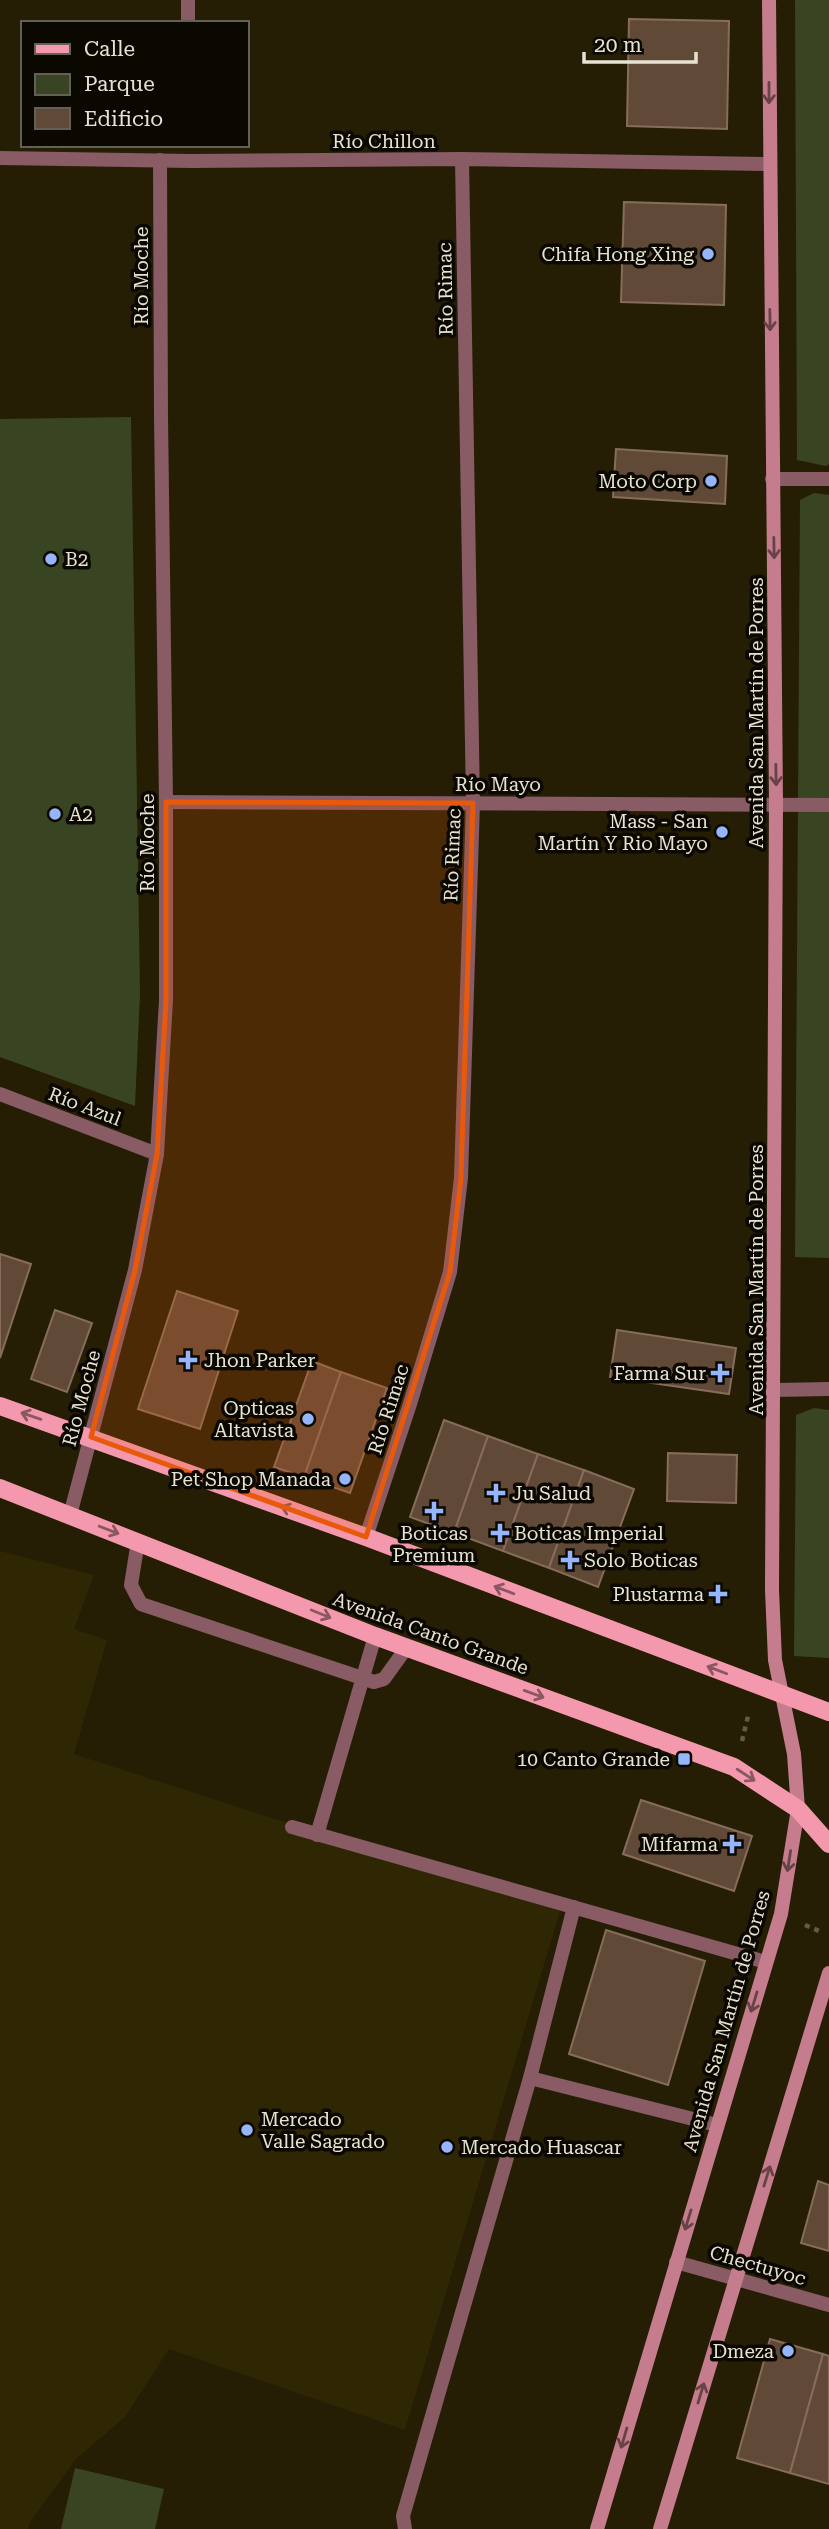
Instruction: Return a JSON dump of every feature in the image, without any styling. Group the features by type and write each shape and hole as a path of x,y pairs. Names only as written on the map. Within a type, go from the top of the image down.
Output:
{"main road":[{"name":"Avenida San Martín de Porres","path":"597,2529 780,1914 798,1809 794,1754 775,1660 772,1590 776,804 769,0"},
{"path":"0,1406 366,1537 829,1712"},
{"name":"Avenida Canto Grande","path":"0,1488 375,1636 734,1767 798,1809 829,1844"},
{"path":"660,2529 829,1973"}],"street":[{"path":"188,0 188,21"},
{"path":"191,147 191,161"},
{"name":"Río Chillon","path":"0,158 191,161 462,159 769,164"},
{"name":"Río Rimac","path":"366,1537 450,1272 461,1178 473,803 462,159"},
{"name":"Río Moche","path":"71,1515 135,1270 157,1154 166,1000 160,160"},
{"path":"772,479 829,479"},
{"name":"Río Mayo","path":"166,802 829,805"},
{"name":"Río Azul","path":"0,1094 157,1154"},
{"path":"775,1390 829,1389"},
{"path":"138,1541 131,1585 141,1604 374,1682 384,1679 407,1647"},
{"path":"317,1835 375,1636"},
{"path":"292,1827 766,1962"},
{"path":"405,2529 403,2516 530,2078 575,1907"},
{"path":"530,2078 716,2125"},
{"name":"Chectuyoc","path":"676,2262 829,2305"}],"path":[{"path":"740,1748 751,1704"},
{"path":"802,1923 818,1931"}],"highlighted area":[{"path":"166,802 473,803 461,1178 450,1272 366,1537 91,1437 135,1270 157,1154 166,1000"}],"shaded area":[{"name":"Mercado Valle Sagrado","path":"0,1551 94,1575 74,1629 107,1640 74,1754 560,1911 405,2430 169,2349 125,2417 76,2459 30,2522 28,2529 0,2529"}],"green space":[{"path":"795,0 829,0 829,464 826,466 797,460"},
{"path":"131,417 140,994 135,1106 0,1057 0,419"},
{"path":"814,493 829,495 829,1258 795,1257 800,500"},
{"path":"814,1408 829,1410 829,1658 794,1656 796,1415"},
{"path":"75,2468 164,2489 155,2529 61,2529"}],"building":[{"path":"629,19 729,21 727,129 627,126"},
{"path":"624,202 726,205 724,305 621,302"},
{"path":"616,449 727,456 725,504 613,497"},
{"path":"0,1254 31,1264 0,1358"},
{"name":"Jhon Parker","path":"177,1291 238,1311 200,1429 138,1409"},
{"path":"55,1310 92,1323 67,1392 31,1379"},
{"path":"617,1330 736,1348 729,1394 610,1377"},
{"name":"Opticas Altavista","path":"312,1361 341,1372 304,1477 274,1467"},
{"path":"341,1372 387,1388 350,1493 304,1477"},
{"path":"444,1420 488,1436 454,1533 410,1517"},
{"name":"Ju Salud","path":"488,1436 538,1454 503,1551 454,1533"},
{"path":"668,1453 737,1455 736,1503 667,1501"},
{"path":"538,1454 584,1470 549,1568 503,1551"},
{"path":"584,1470 634,1489 598,1587 549,1568"},
{"path":"641,1800 752,1836 734,1891 623,1854"},
{"path":"606,1930 705,1961 668,2085 569,2054"},
{"path":"818,2181 829,2185 829,2251 801,2243"},
{"path":"770,2339 823,2354 790,2473 737,2458"},
{"path":"823,2354 829,2356 829,2484 790,2473"}],"place":[{"name":"Chifa Hong Xing","path":"708,254"},
{"name":"Moto Corp","path":"711,481"},
{"name":"B2","path":"51,559"},
{"name":"A2","path":"55,814"},
{"name":"Mass - San Martín Y Rio Mayo","path":"722,832"},
{"name":"Jhon Parker","path":"188,1360"},
{"name":"Farma Sur","path":"720,1373"},
{"name":"Opticas Altavista","path":"308,1419"},
{"name":"Pet Shop Manada","path":"345,1479"},
{"name":"Ju Salud","path":"496,1493"},
{"name":"Boticas Premium","path":"434,1511"},
{"name":"Boticas Imperial","path":"500,1533"},
{"name":"Solo Boticas","path":"570,1560"},
{"name":"Plustarma","path":"718,1594"},
{"name":"10 Canto Grande","path":"684,1759"},
{"name":"Mifarma","path":"732,1844"},
{"name":"Mercado Valle Sagrado","path":"247,2130"},
{"name":"Mercado Huascar","path":"447,2147"},
{"name":"Dmeza","path":"788,2351"}]}
